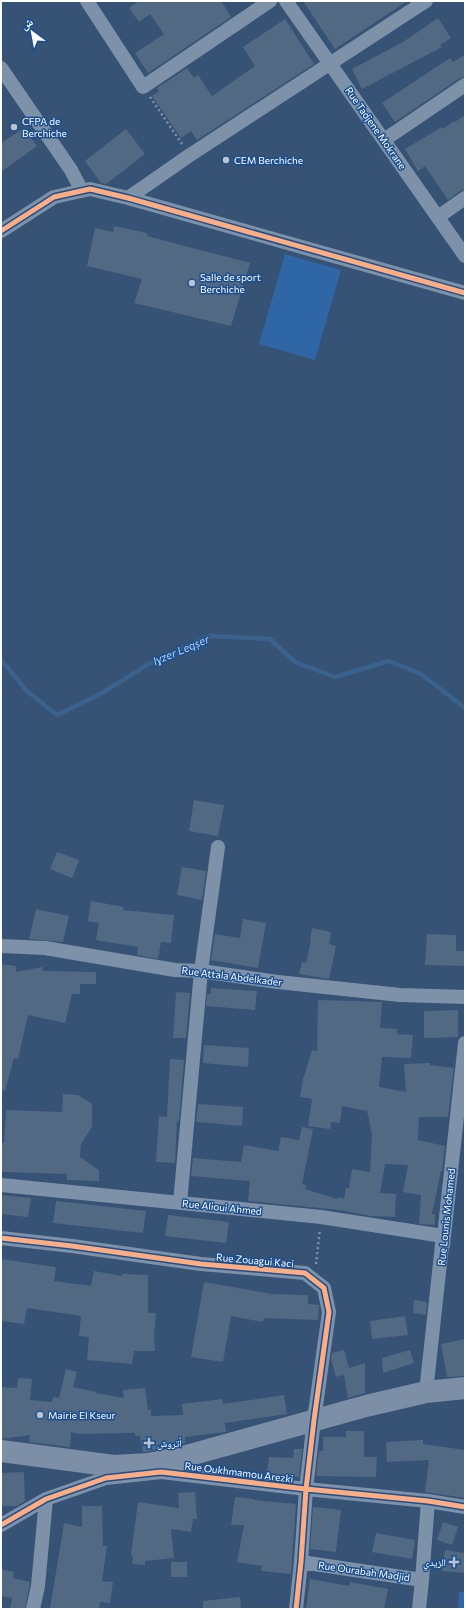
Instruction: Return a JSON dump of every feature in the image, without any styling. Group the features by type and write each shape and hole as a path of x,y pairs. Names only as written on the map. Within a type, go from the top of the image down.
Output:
{"main road":[{"path":"1,1451 114,1466 148,1464 179,1458 366,1406 426,1392 465,1388"}],"street":[{"path":"87,1 143,87 270,1"},
{"name":"Rue Tadjene Mokrane","path":"286,1 331,63 465,256"},
{"path":"128,198 190,155 426,1"},
{"path":"1,68 71,170 82,191"},
{"path":"384,140 465,85"},
{"path":"1,231 54,197 90,189 128,198 465,293"},
{"path":"438,217 465,198"},
{"path":"180,1203 201,971 218,847"},
{"name":"Rue Attala Abdelkader","path":"1,946 45,948 175,970 201,971 278,982 400,995 465,997"},
{"name":"Rue Lounis Mohamed","path":"426,1392 465,1043"},
{"name":"Rue Alioui Ahmed","path":"1,1185 321,1217 443,1236 426,1392"},
{"name":"Rue Zouagui Kaci","path":"1,1238 72,1246 201,1264 305,1273 324,1288 329,1312 306,1489 296,1609"},
{"name":"Rue Oukhmamou Arezki","path":"1,1525 46,1499 106,1478 161,1472 306,1489 428,1501 465,1507"},
{"path":"33,1609 38,1586 46,1499"},
{"path":"422,1580 428,1501"},
{"name":"Rue Ourabah Madjid","path":"301,1562 422,1580 419,1609"}],"path":[{"path":"143,87 190,155"},
{"path":"314,1280 321,1217"}],"shaded area":[{"path":"285,254 341,270 315,360 259,344"},
{"path":"459,1592 465,1592 465,1609 458,1609"}],"building":[{"path":"139,1 221,1 231,17 148,73 135,53 164,34 150,14 139,22 129,8"},
{"path":"303,1 407,1 335,49"},
{"path":"438,18 451,38 440,45 442,47 362,89 352,69 403,42"},
{"path":"285,19 314,64 197,140 191,131 181,138 152,96 159,91 157,88 187,68 194,78 198,75 212,96 255,66 243,47"},
{"path":"465,55 465,77 460,78 395,122 382,103 450,58 453,62"},
{"path":"465,115 465,190 460,191 448,200 425,166 418,171 405,149 442,127 443,129"},
{"path":"24,128 37,146 1,172 1,143"},
{"path":"126,129 145,154 106,184 101,183 85,161"},
{"name":"Salle de sport Berchiche","path":"114,226 147,233 147,236 250,263 231,326 134,303 142,279 87,266 95,228 113,232"},
{"path":"194,800 224,805 218,836 189,831"},
{"path":"57,852 79,860 72,878 50,869"},
{"path":"182,867 206,871 202,900 177,895"},
{"path":"91,901 124,907 123,910 174,915 171,943 161,942 158,959 137,955 138,947 96,940 99,923 88,921"},
{"path":"36,909 69,916 63,942 29,939"},
{"path":"243,919 266,923 258,968 211,960 215,934 240,938"},
{"path":"312,928 331,932 329,944 336,946 329,979 299,974 302,962 306,963"},
{"path":"427,934 456,935 456,951 465,951 465,966 425,965"},
{"path":"1,964 16,966 16,972 42,967 43,971 96,972 96,984 80,984 80,994 72,994 65,1023 28,1015 18,1059 14,1058 5,1091 1,1090"},
{"path":"211,988 257,991 255,1010 206,1006 207,994 211,994"},
{"path":"176,992 190,993 186,1038 173,1038"},
{"path":"318,1000 382,1002 380,1028 397,1029 397,1034 413,1035 411,1058 382,1057 379,1087 406,1092 404,1064 430,1063 430,1065 454,1068 448,1117 419,1117 418,1140 445,1146 442,1171 432,1214 435,1214 435,1225 419,1224 421,1195 403,1192 408,1165 385,1164 380,1193 396,1194 395,1217 371,1216 340,1210 248,1201 250,1181 191,1176 193,1158 241,1162 244,1145 278,1151 281,1137 299,1140 302,1127 313,1129 302,1184 306,1185 305,1189 337,1199 338,1197 344,1199 346,1188 349,1188 352,1169 370,1172 372,1134 367,1111 342,1106 340,1123 331,1122 330,1129 308,1126 312,1099 300,1097 303,1079 312,1050 317,1051"},
{"path":"458,1010 458,1037 424,1038 424,1011"},
{"path":"204,1045 249,1048 248,1067 203,1063"},
{"path":"170,1059 184,1060 179,1121 177,1121 175,1163 156,1162 159,1116 167,1117"},
{"path":"63,1094 78,1095 92,1104 92,1127 81,1144 80,1157 99,1170 99,1181 67,1180 67,1174 1,1172 1,1143 4,1143 6,1110 62,1112"},
{"path":"198,1104 243,1107 242,1126 196,1122"},
{"path":"1,1195 31,1198 28,1217 1,1214"},
{"path":"56,1201 146,1211 143,1233 53,1223"},
{"path":"168,1215 229,1222 226,1243 165,1236"},
{"path":"1,1259 56,1267 54,1281 91,1286 94,1271 122,1276 122,1274 148,1275 148,1313 156,1313 154,1334 155,1351 134,1351 132,1364 87,1360 89,1337 79,1336 81,1316 27,1308 24,1324 1,1321"},
{"path":"204,1282 272,1294 308,1295 308,1304 319,1305 318,1320 264,1318 263,1322 231,1316 223,1362 191,1357"},
{"path":"414,1300 427,1302 426,1315 413,1313"},
{"path":"405,1316 408,1335 372,1339 370,1321"},
{"path":"465,1339 465,1376 447,1377 441,1344"},
{"path":"344,1350 349,1368 365,1363 365,1393 348,1398 344,1375 336,1377 331,1359 332,1353"},
{"path":"410,1350 414,1363 383,1373 382,1358"},
{"path":"66,1369 77,1372 73,1387 96,1393 124,1398 123,1390 145,1388 148,1410 151,1410 151,1416 183,1415 182,1404 222,1399 223,1404 284,1395 287,1414 225,1423 226,1432 185,1437 185,1443 157,1445 158,1449 146,1452 143,1452 140,1436 135,1436 135,1433 78,1434 71,1432 70,1447 29,1442 30,1435 1,1439 1,1387 17,1388 18,1378 32,1379 30,1400 52,1402 53,1397 59,1398"},
{"path":"346,1431 364,1431 364,1457 377,1457 376,1477 316,1476 319,1451 323,1451 323,1437 346,1437"},
{"path":"423,1440 423,1444 465,1450 465,1498 425,1492 429,1460 387,1462 386,1442"},
{"path":"294,1449 302,1449 299,1477 267,1473 269,1457 293,1458"},
{"path":"24,1472 25,1501 17,1506 1,1506 1,1473"},
{"path":"195,1492 197,1519 193,1519 191,1532 171,1529 174,1558 145,1561 145,1565 132,1564 133,1556 131,1555 138,1502 179,1508 178,1493"},
{"path":"235,1497 296,1504 291,1574 261,1571 262,1566 237,1562 244,1525 231,1525"},
{"path":"82,1506 102,1506 103,1546 107,1546 102,1581 113,1582 110,1603 100,1602 99,1609 50,1609 64,1523 82,1527"},
{"path":"313,1507 341,1510 336,1552 310,1549"},
{"path":"443,1522 458,1527 452,1545 437,1540"},
{"path":"376,1533 415,1540 412,1559 372,1552"},
{"name":"الزيدي","path":"445,1550 465,1553 465,1573 442,1571"},
{"path":"171,1562 187,1562 187,1577 171,1577"},
{"path":"1,1569 14,1572 13,1578 30,1582 25,1609 10,1609 12,1598 1,1596"},
{"path":"310,1579 350,1586 350,1582 388,1589 384,1609 306,1609"},
{"path":"240,1597 241,1609 203,1609 203,1601"}],"waterway":[{"name":"Iɣzer Leqṣer","path":"1,660 27,691 57,715 102,693 147,665 210,636 270,639 295,662 335,677 389,661 421,674 465,708"}],"cycle path":[{"path":"1,231 54,197 90,189 128,198 465,293"},
{"path":"1,1238 72,1246 201,1264 305,1273 324,1288 329,1312 306,1489 296,1609"},
{"path":"1,1525 46,1499 106,1478 161,1472 306,1489 428,1501 465,1507"}],"place":[{"name":"CFPA de Berchiche","path":"14,127"},
{"name":"CEM Berchiche","path":"226,160"},
{"name":"Salle de sport Berchiche","path":"192,283"},
{"name":"Mairie El Kseur","path":"40,1415"},
{"name":"أتروش","path":"149,1443"},
{"name":"الزيدي","path":"454,1562"}]}
